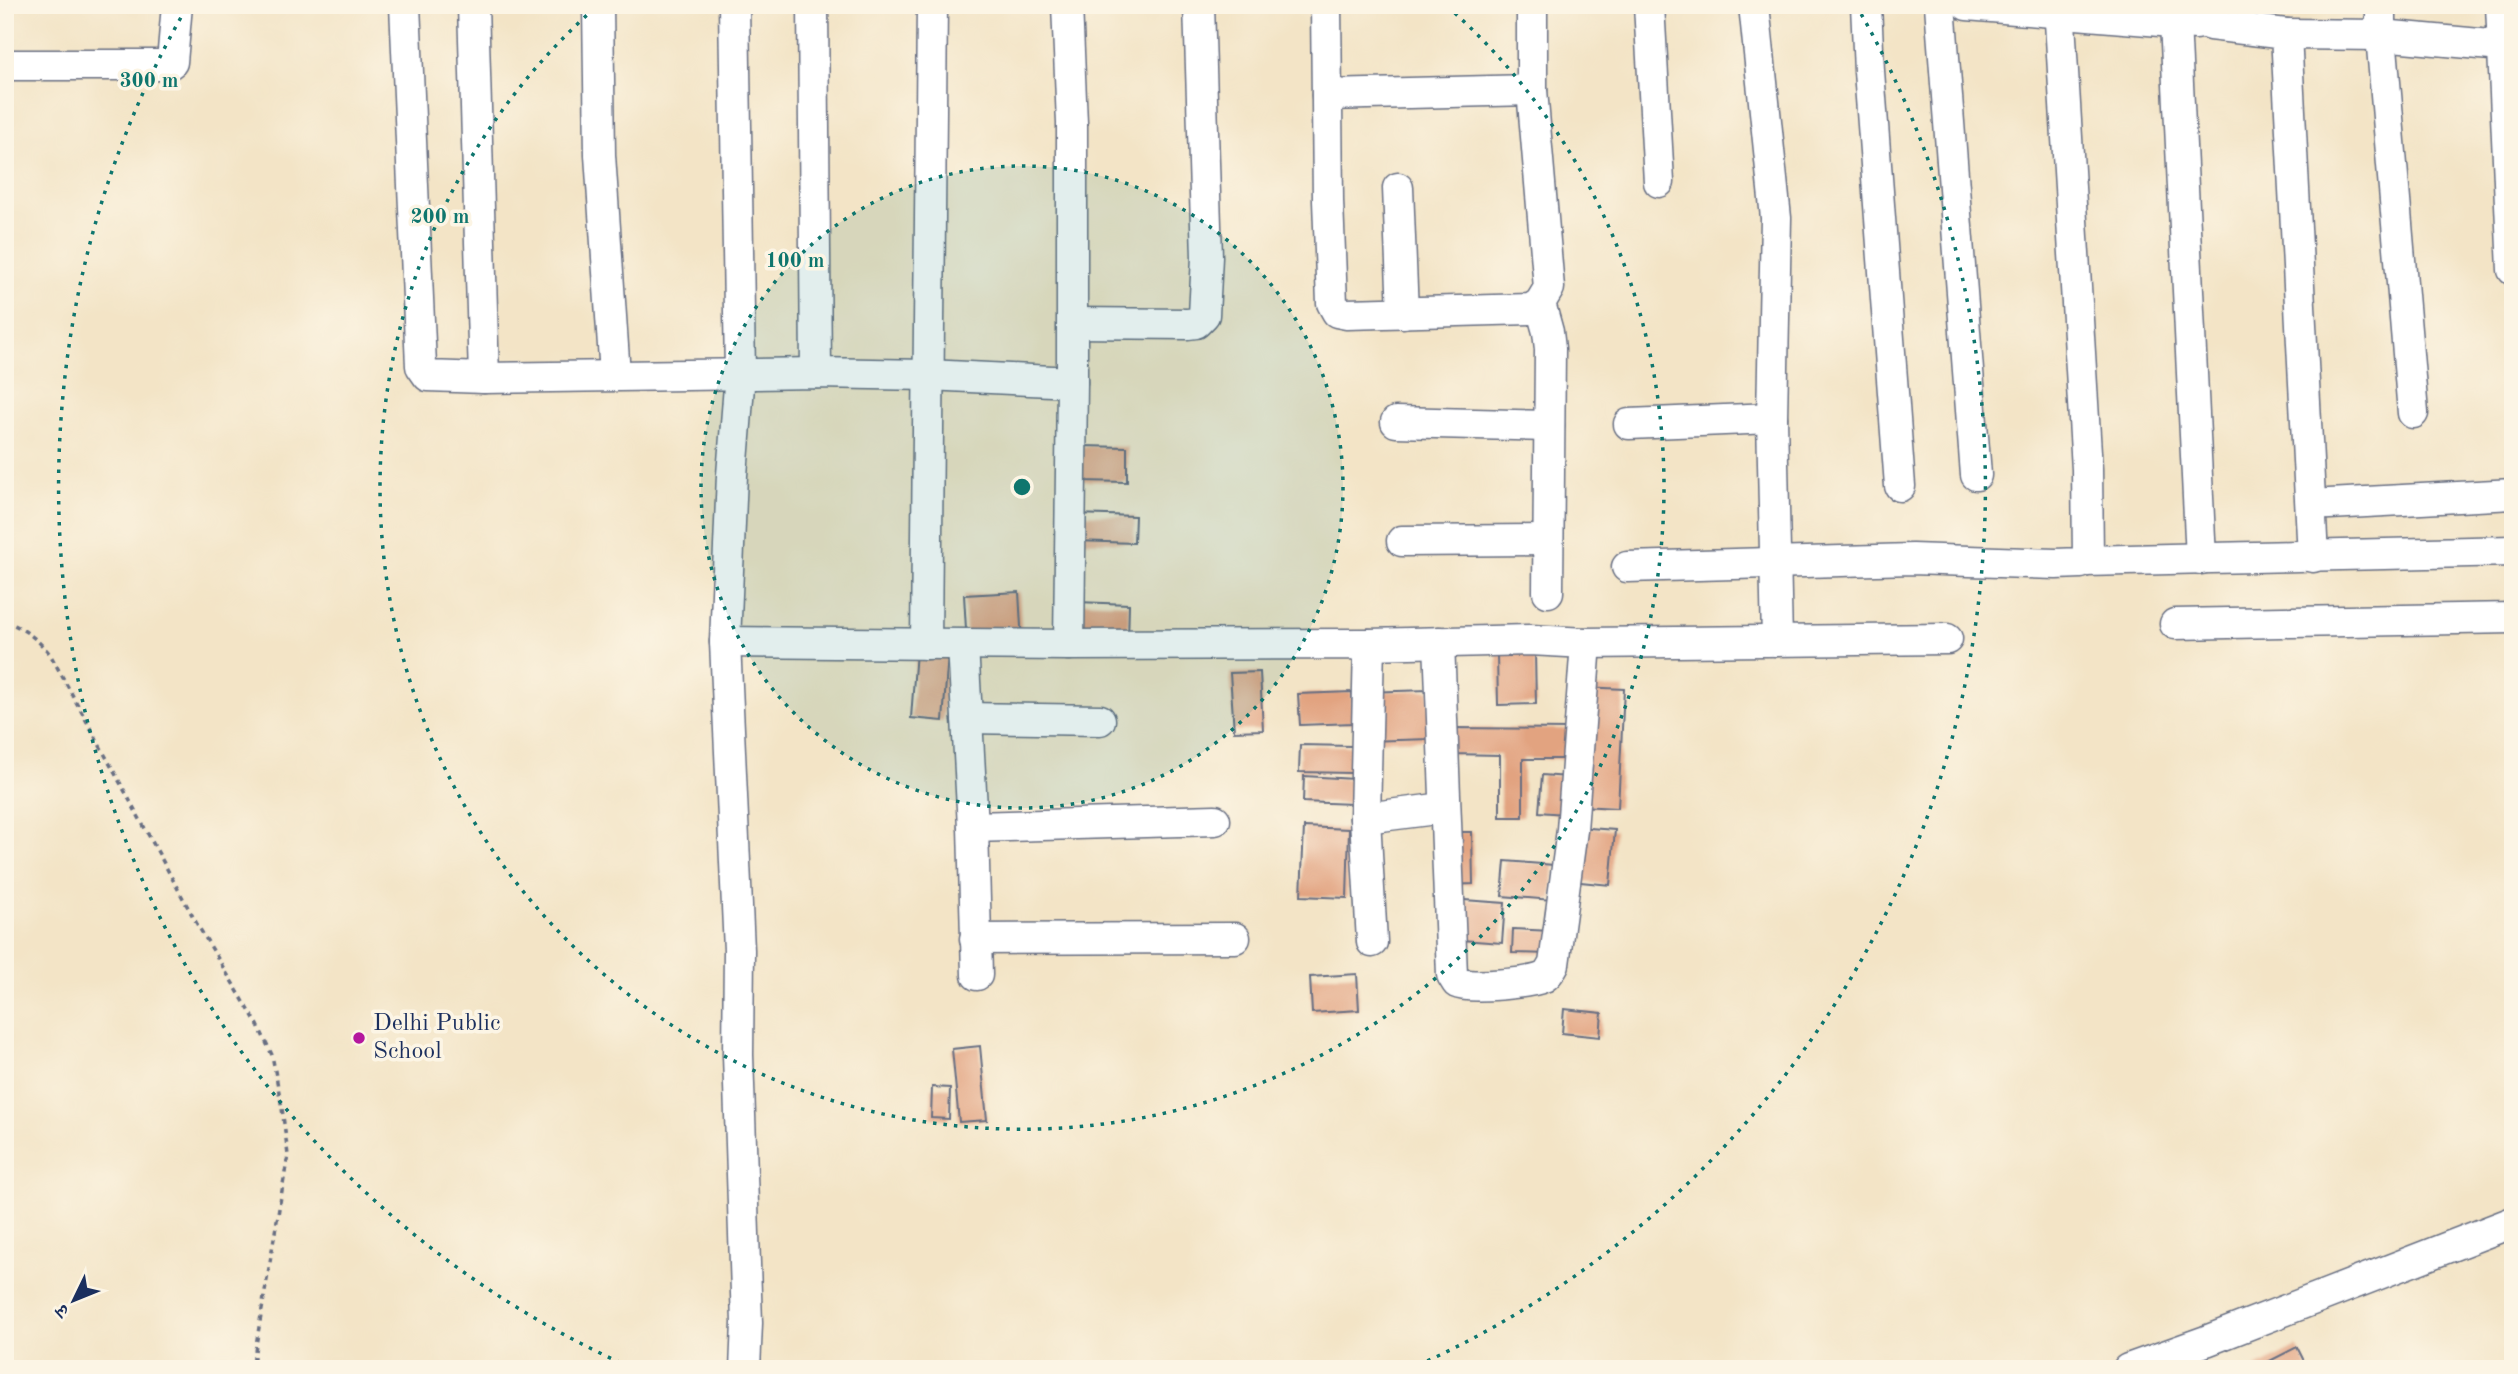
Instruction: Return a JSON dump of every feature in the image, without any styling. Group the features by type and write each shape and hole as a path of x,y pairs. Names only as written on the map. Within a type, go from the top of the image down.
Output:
{"street":[{"path":"5,65 168,65 172,62 177,5"},
{"path":"405,5 421,366 425,374 432,377 484,378 816,373 1072,382"},
{"path":"473,5 484,378"},
{"path":"598,5 600,155 615,375"},
{"path":"734,5 740,373 732,475 726,642 739,950 738,1055 747,1323 745,1369"},
{"path":"813,5 816,373"},
{"path":"926,644 932,5"},
{"path":"1067,5 1072,123 1074,323 1069,645"},
{"path":"1074,323 1188,324 1196,323 1204,315 1207,257 1199,5"},
{"path":"1326,5 1328,201 1333,308 1337,312 1347,314 1531,309 1540,303 1549,288 1532,90 1532,5"},
{"path":"1649,5 1659,181"},
{"path":"1754,5 1776,218 1772,418 1777,641"},
{"path":"1866,5 1900,486"},
{"path":"1940,5 1976,475"},
{"path":"1967,5 2059,9 2175,22 2209,15 2286,34 2381,35 2508,46"},
{"path":"2381,5 2381,35 2413,413"},
{"path":"2501,5 2508,46 2513,270"},
{"path":"2059,9 2087,469 2088,555 2085,561"},
{"path":"2175,22 2201,559"},
{"path":"2286,34 2313,557"},
{"path":"1327,96 1532,90"},
{"path":"1398,188 1403,313"},
{"path":"1540,303 1550,349 1548,592"},
{"path":"1629,424 1772,418"},
{"path":"1396,422 1549,426"},
{"path":"2311,505 2513,494"},
{"path":"1402,541 1548,540"},
{"path":"1627,567 1920,559 1958,563 2056,564 2085,561 2513,551"},
{"path":"2175,624 2513,618"},
{"path":"726,642 1069,645 1947,639"},
{"path":"1439,642 1452,975 1457,983 1471,988 1545,977 1554,964 1572,830 1586,643"},
{"path":"1369,644 1365,818 1372,943"},
{"path":"963,645 973,827 977,975"},
{"path":"967,718 1100,720"},
{"path":"1365,818 1444,808"},
{"path":"973,827 1215,820"},
{"path":"975,939 1235,939"},
{"path":"2128,1369 2513,1222"}],"path":[{"path":"5,621 24,628 37,638 50,654 197,924 258,1026 272,1055 288,1155 252,1369"}],"building":[{"path":"1082,446 1127,447 1127,482 1082,481"},
{"path":"1077,514 1135,516 1134,543 1077,541"},
{"path":"1019,592 1022,644 967,646 964,595"},
{"path":"1077,602 1129,604 1128,642 1075,640"},
{"path":"916,651 948,654 943,721 911,718"},
{"path":"1535,652 1536,704 1498,705 1497,654"},
{"path":"1260,672 1263,730 1234,731 1230,673"},
{"path":"1584,687 1624,689 1618,808 1579,806"},
{"path":"1429,690 1431,739 1366,741 1364,692"},
{"path":"1352,692 1353,723 1300,725 1298,694"},
{"path":"1452,728 1570,729 1570,759 1523,759 1523,817 1500,817 1500,755 1452,754"},
{"path":"1300,745 1352,746 1352,773 1299,772"},
{"path":"1542,775 1568,777 1565,814 1539,812"},
{"path":"1304,776 1354,779 1353,804 1303,802"},
{"path":"1304,827 1349,829 1347,898 1301,896"},
{"path":"1576,827 1615,830 1610,885 1571,881"},
{"path":"1449,832 1472,832 1473,884 1450,885"},
{"path":"1505,861 1554,865 1552,900 1502,896"},
{"path":"1450,899 1505,903 1502,943 1448,939"},
{"path":"1513,929 1551,931 1551,954 1512,953"},
{"path":"1357,974 1359,1010 1312,1013 1310,977"},
{"path":"1564,1009 1602,1013 1600,1037 1562,1033"},
{"path":"980,1046 987,1120 959,1122 952,1049"},
{"path":"932,1087 950,1088 949,1119 931,1118"},
{"path":"2297,1347 2308,1369 2254,1369"}],"place":[{"name":"Delhi Public School","path":"359,1038"}]}
